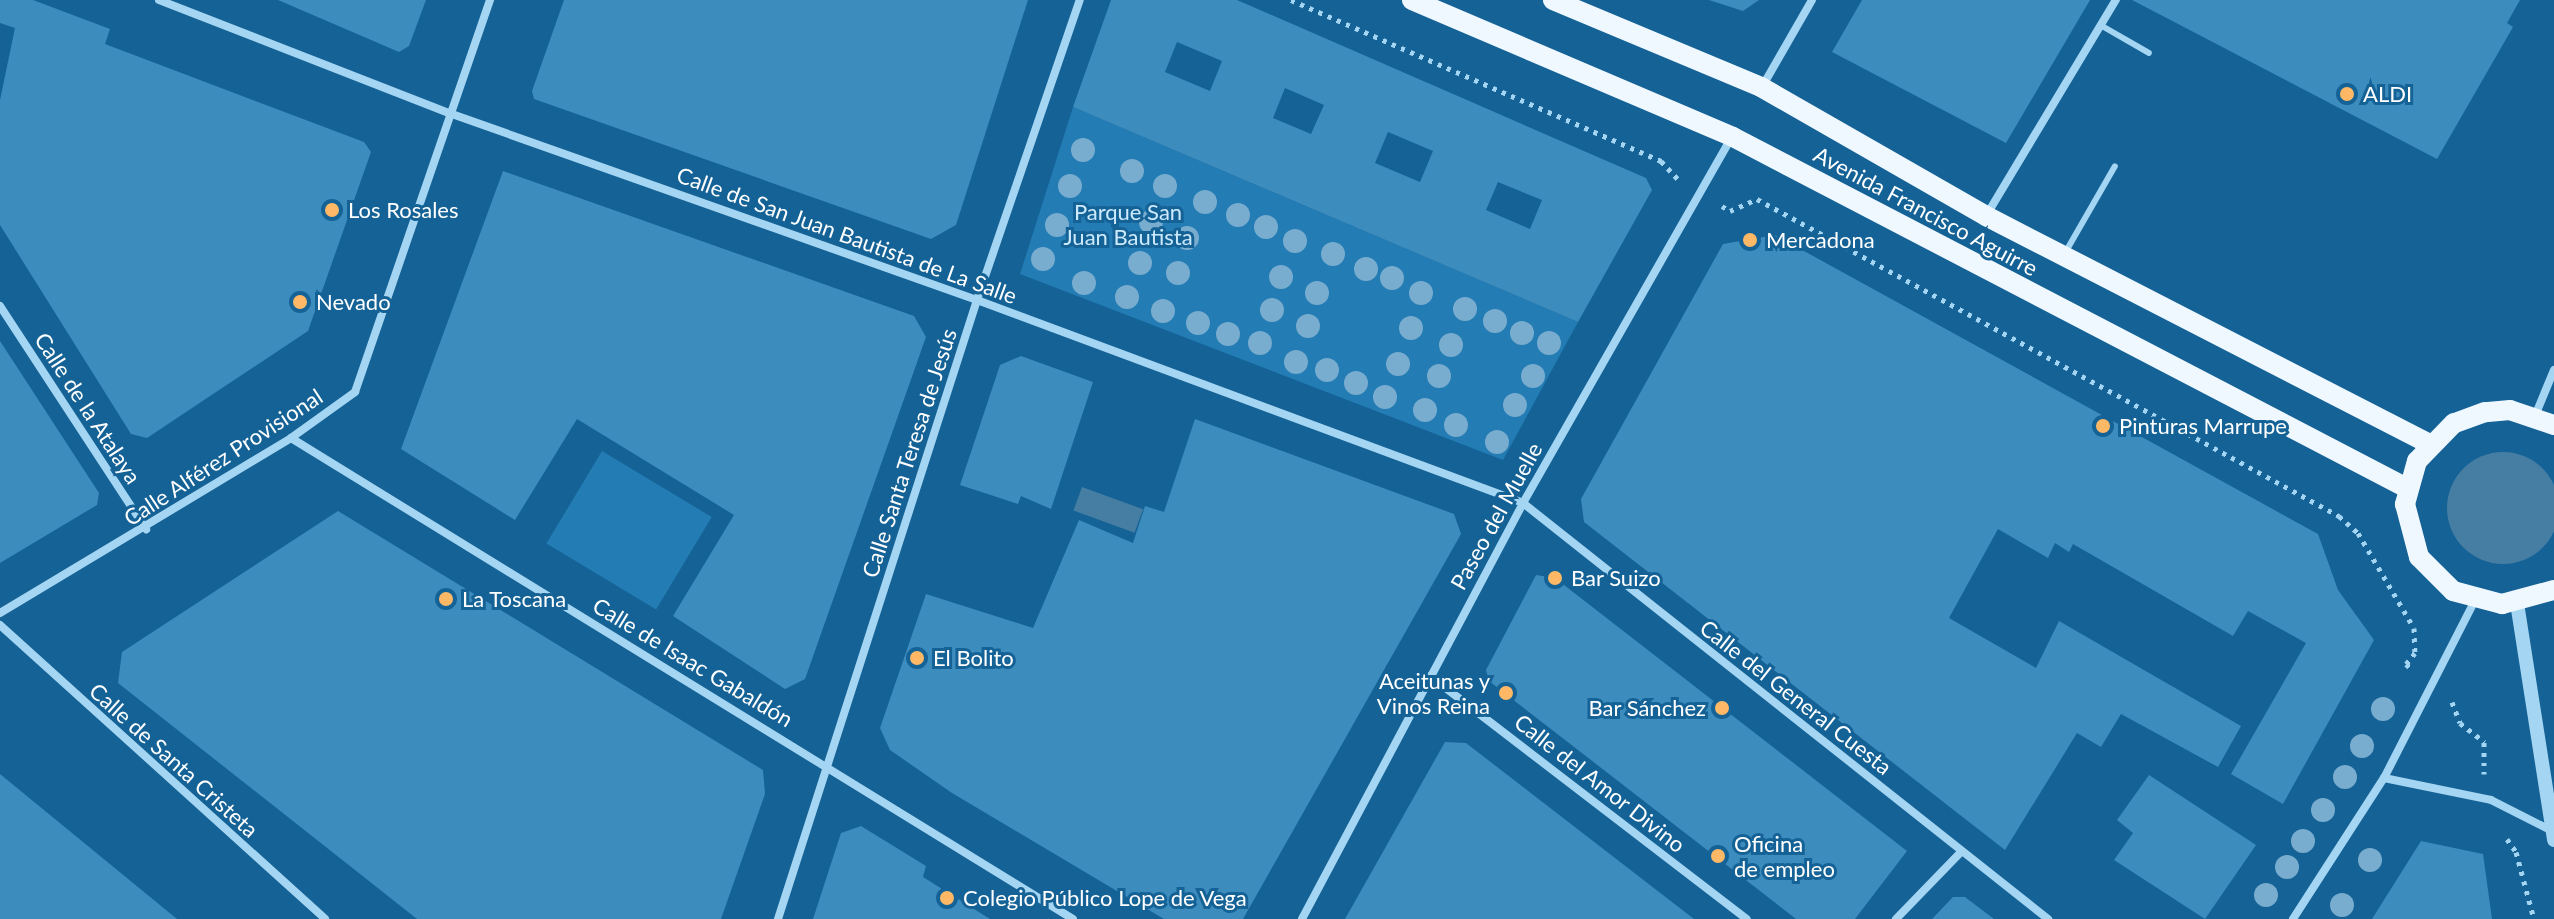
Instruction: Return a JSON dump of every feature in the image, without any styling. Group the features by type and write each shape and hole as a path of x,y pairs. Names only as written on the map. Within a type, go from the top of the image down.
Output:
{"main road":[{"name":"Avenida Francisco Aguirre","path":"1412,0 1733,137 2407,488"},
{"name":"Avenida Francisco Aguirre","path":"1553,0 1761,87 1986,216 2429,444"},
{"path":"2554,425 2510,410 2477,413 2454,423 2429,444 2407,488 2406,520 2419,557 2440,581 2475,600 2517,603 2554,590"}],"street":[{"name":"Calle de San Juan Bautista de La Salle","path":"159,0 449,113 977,300 1523,503"},
{"name":"Calle Alférez Provisional","path":"0,613 146,529 291,438 355,392 490,0"},
{"name":"Calle Santa Teresa de Jesús","path":"778,919 977,300 1080,0"},
{"path":"1761,87 1812,0"},
{"path":"1986,216 2116,0"},
{"name":"Paseo del Muelle","path":"1302,919 1523,503 1733,137"},
{"name":"Calle de la Atalaya","path":"0,306 146,529"},
{"path":"2535,416 2554,370"},
{"name":"Calle de Isaac Gabaldón","path":"291,438 829,766 1073,919"},
{"name":"Calle del General Cuesta","path":"1523,503 2048,919"},
{"path":"2293,919 2384,778 2475,600"},
{"path":"2517,603 2553,835"},
{"name":"Calle de Santa Cristeta","path":"0,625 325,919"},
{"name":"Calle del Amor Divino","path":"1430,676 1747,919"},
{"path":"2384,778 2491,800 2553,835"},
{"path":"1896,919 1961,852"}],"lane":[{"path":"2102,26 2149,53"},
{"path":"2063,256 2115,166"}],"path":[{"path":"1291,0 1661,161 1671,175"},
{"path":"1730,211 1757,199 2339,516 2358,533 2414,628 2415,653 2406,664"},
{"path":"2451,701 2460,723 2484,742 2481,765"},
{"path":"2501,832 2516,852 2534,919"}],"green space":[{"name":"Parque San Juan Bautista","path":"1073,107 1578,322 1503,460 1020,274"},
{"path":"602,451 712,517 656,609 546,544"}],"shaded area":[{"path":"2503,452 2525,456 2543,468 2555,486 2559,508 2555,530 2543,548 2525,560 2503,564 2481,560 2463,548 2451,530 2447,508 2451,486 2463,468 2481,456"},
{"path":"1082,487 1143,509 1135,533 1073,510"}],"building":[{"path":"0,0 33,0 110,29 105,44 364,142 371,152 308,331 147,438 131,434 0,225 0,100 15,28 0,23"},
{"path":"278,0 426,0 409,46 399,52"},
{"path":"564,0 1028,0 956,225 931,239 534,99 532,91"},
{"path":"1111,0 1237,0 1646,178 1652,190 1578,322 1073,107","holes":["1177,42 1222,61 1210,91 1165,72","1285,88 1324,105 1311,134 1273,118","1388,132 1433,151 1420,182 1375,163","1498,182 1542,200 1530,229 1486,210"]},
{"path":"1709,0 1759,0 1743,11"},
{"path":"1862,0 2090,0 2006,143 1832,52"},
{"path":"2132,0 2520,0 2507,23 2513,27 2437,159"},
{"path":"503,171 914,316 926,337 805,679 785,689 673,616 734,515 577,419 515,520 401,449"},
{"path":"1775,235 2318,534 2338,590 2374,640 2283,804 2231,774 2306,643 2248,611 2233,636 2073,544 2069,552 2055,543 2048,558 1998,529 1949,618 2036,668 2059,621 2241,726 2218,767 2121,714 2101,747 2077,733 2005,850 1584,522 1581,499 1723,244"},
{"path":"0,341 99,493 97,505 0,563"},
{"path":"1021,356 1093,382 1051,509 1021,496 1018,504 960,485 1000,365"},
{"path":"1195,419 1454,514 1461,534 1243,919 1164,919 952,793 890,750 880,728 926,594 1033,628 1079,520 1133,543 1145,506 1164,512"},
{"path":"338,511 763,770 765,794 721,919 417,919 118,683 122,652"},
{"path":"1536,575 1555,578 1907,851 1855,919 1796,919 1489,681 1486,670"},
{"path":"1445,742 1466,743 1694,919 1345,919"},
{"path":"0,774 166,910 177,919 0,919"},
{"path":"2149,775 2256,845 2205,919 2114,860 2133,833 2117,820"},
{"path":"861,826 926,866 923,877 990,919 813,919 841,833"},
{"path":"2421,841 2483,854 2492,919 2372,919"},
{"path":"1953,897 1965,897 1994,919 1932,919"}],"place":[{"name":"ALDI","path":"2347,94"},
{"name":"Los Rosales","path":"332,210"},
{"name":"Mercadona","path":"1750,240"},
{"name":"Nevado","path":"300,302"},
{"name":"Pinturas Marrupe","path":"2103,426"},
{"name":"Bar Suizo","path":"1555,578"},
{"name":"La Toscana","path":"446,599"},
{"name":"El Bolito","path":"917,658"},
{"name":"Aceitunas y Vinos Reina","path":"1506,693"},
{"name":"Bar Sánchez","path":"1722,708"},
{"name":"Oficina de empleo","path":"1718,856"},
{"name":"Colegio Público Lope de Vega","path":"947,898"}]}
